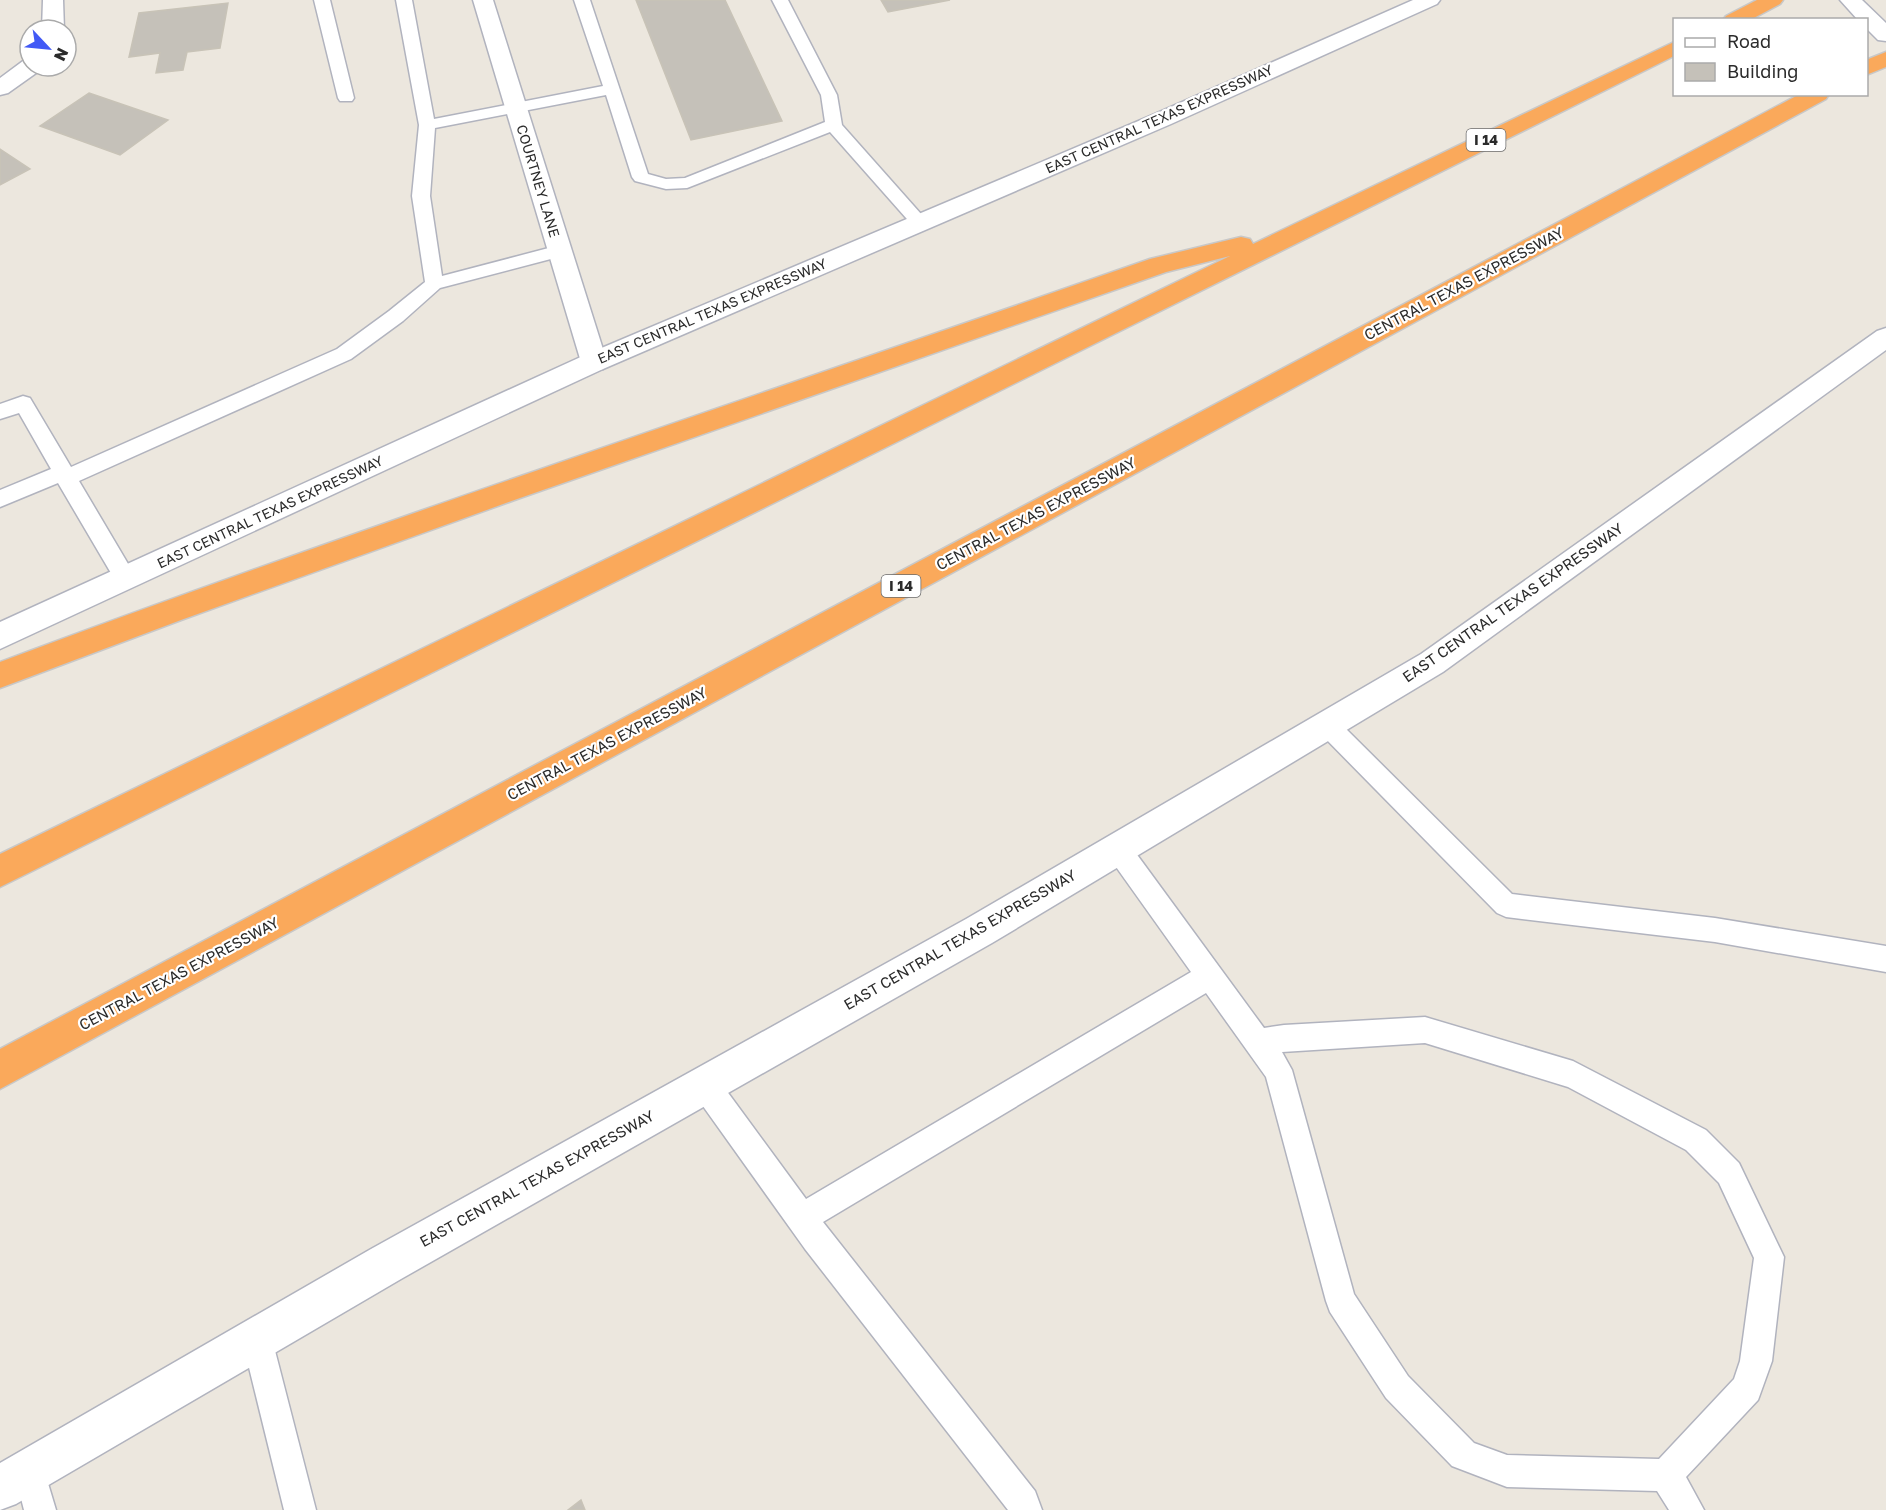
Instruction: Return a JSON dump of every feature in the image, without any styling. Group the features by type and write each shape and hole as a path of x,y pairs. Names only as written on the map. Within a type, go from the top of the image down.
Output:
{"highway":[{"path":"1739,17 1773,0"},
{"name":"I 14","path":"0,871 1673,48"},
{"path":"1868,68 1886,59"},
{"name":"CENTRAL TEXAS EXPRESSWAY","path":"0,1070 1809,99"},
{"path":"0,675 170,611 510,490 1160,265 1298,232"}],"main road":[{"path":"53,18 54,0"},
{"name":"COURTNEY LANE","path":"483,0 594,362"},
{"name":"EAST CENTRAL TEXAS EXPRESSWAY","path":"0,636 594,362 920,223 1431,0"},
{"path":"1850,0 1886,35"},
{"path":"0,88 18,75"},
{"name":"EAST CENTRAL TEXAS EXPRESSWAY","path":"0,1488 257,1339 980,931 1432,663 1886,337"}],"lane":[{"path":"322,0 346,98"},
{"path":"404,0 427,126 421,196 434,284"},
{"path":"582,0 641,177 666,184 687,183 834,126"},
{"path":"780,0 829,95 834,126 920,223"},
{"path":"427,126 611,89"},
{"path":"0,499 65,475 344,354 396,316 434,284 560,251"},
{"path":"0,412 23,403 126,579"},
{"path":"1327,725 1506,905 1715,930 1886,959"},
{"path":"1118,849 1278,1070 1341,1301 1397,1387 1463,1455 1507,1471 1666,1475 1747,1389 1756,1360 1769,1257 1729,1173 1696,1140 1573,1075 1425,1030 1284,1038 1259,1043"},
{"path":"802,1218 1210,976"},
{"path":"705,1085 802,1218 1023,1503 1026,1510"},
{"path":"257,1339 300,1510"},
{"path":"30,1471 40,1510"},
{"path":"1666,1475 1688,1510"}],"building":[{"path":"636,0 725,0 782,121 691,140"},
{"path":"881,0 950,0 888,12"},
{"path":"228,3 220,48 187,52 183,70 156,73 160,53 129,57 139,13"},
{"path":"89,93 168,120 120,155 40,126"},
{"path":"0,149 30,169 0,185"},
{"path":"581,1500 585,1510 568,1510"}]}
